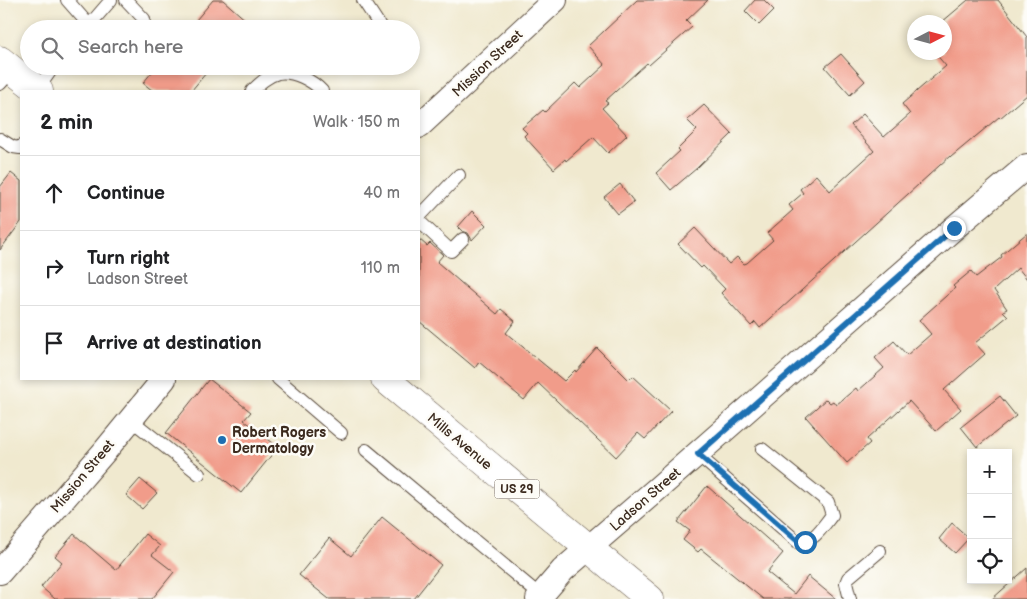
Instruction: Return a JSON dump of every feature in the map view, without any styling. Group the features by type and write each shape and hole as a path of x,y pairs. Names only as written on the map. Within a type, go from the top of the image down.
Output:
{"main road":[{"path":"4,71 38,90"},
{"name":"Mills Avenue","path":"386,380 650,599"}],"street":[{"name":"Mission Street","path":"420,125 555,0"},
{"name":"Ladson Street","path":"539,598 563,570 698,454 946,234 1027,166"},
{"name":"Mission Street","path":"0,572 163,380"}],"lane":[{"path":"66,0 82,20"},
{"path":"93,20 111,0"},
{"path":"126,0 144,19"},
{"path":"363,0 376,20"},
{"path":"38,90 48,75"},
{"path":"253,90 264,79 275,75"},
{"path":"295,75 302,76 321,90"},
{"path":"0,139 20,148"},
{"path":"420,216 459,175"},
{"path":"420,222 452,251 463,240"},
{"path":"279,380 341,433"},
{"path":"130,419 200,474"},
{"path":"698,454 800,543 815,537 832,515 828,502 762,449"},
{"path":"366,450 539,598"},
{"path":"850,599 846,583 848,578 880,551"}],"building":[{"path":"213,0 223,0 246,20 196,20"},
{"path":"637,0 708,0 686,21 692,27 649,65 647,63 605,101 608,103 602,108 627,135 608,153 593,137 554,169 524,136 527,133 522,128 543,110 545,112 575,83 580,88 605,65 588,46"},
{"path":"755,0 764,0 774,10 759,25 745,11"},
{"path":"968,0 998,0 1027,37 1027,95 950,156 760,328 755,322 751,326 721,293 725,289 678,244 695,228 729,264 737,257 744,264 747,263 773,240 767,233 793,210 789,205 803,193 800,189 816,175 830,191 874,151 851,125 863,114 884,137 910,114 902,104 946,66 941,60 952,60 952,15 950,15"},
{"path":"841,54 865,81 850,95 825,67"},
{"path":"150,75 204,75 192,90 152,90 143,83"},
{"path":"704,105 732,134 671,190 656,173 680,151 678,149 697,130 687,120"},
{"path":"11,173 20,180 20,223 0,250 0,187"},
{"path":"620,184 634,202 618,214 604,197"},
{"path":"472,211 486,225 472,240 468,233 458,227"},
{"path":"1027,233 1027,279 1018,268 994,290 1007,309 1003,311 1008,316 975,343 985,354 944,390 961,409 936,431 909,401 867,439 870,443 847,463 806,417 826,399 830,403 833,401 836,405 856,388 858,391 884,368 875,358 894,341 907,355 931,334 919,320 971,271 976,277 1002,257 1001,255"},
{"path":"420,240 427,246 430,243 443,255 437,262 497,314 501,309 515,321 506,333 564,381 575,370 576,372 597,348 629,380 633,376 671,411 645,439 638,433 616,457 538,383 524,400 479,362 475,368 420,322"},
{"name":"Robert Rogers Dermatology","path":"208,380 210,380 251,412 244,420 278,447 241,493 166,433"},
{"path":"1000,396 1016,416 977,447 961,427"},
{"path":"140,479 157,493 142,509 126,495"},
{"path":"707,486 783,553 767,572 794,594 808,576 836,599 763,599 701,549 698,552 683,540 690,531 678,522"},
{"path":"382,517 441,565 414,599 329,599 299,575 329,538 351,556"},
{"path":"952,523 967,536 967,540 955,553 939,539"},
{"path":"74,534 116,570 145,534 160,546 152,555 174,572 152,599 55,599 41,587 62,562 55,556"},
{"path":"1027,568 1027,599 992,599 1009,584 1012,584 1012,581"}],"place":[{"name":"Robert Rogers Dermatology","path":"222,440"}],"route":[{"path":"805,542 800,543 698,454 954,228"}]}
